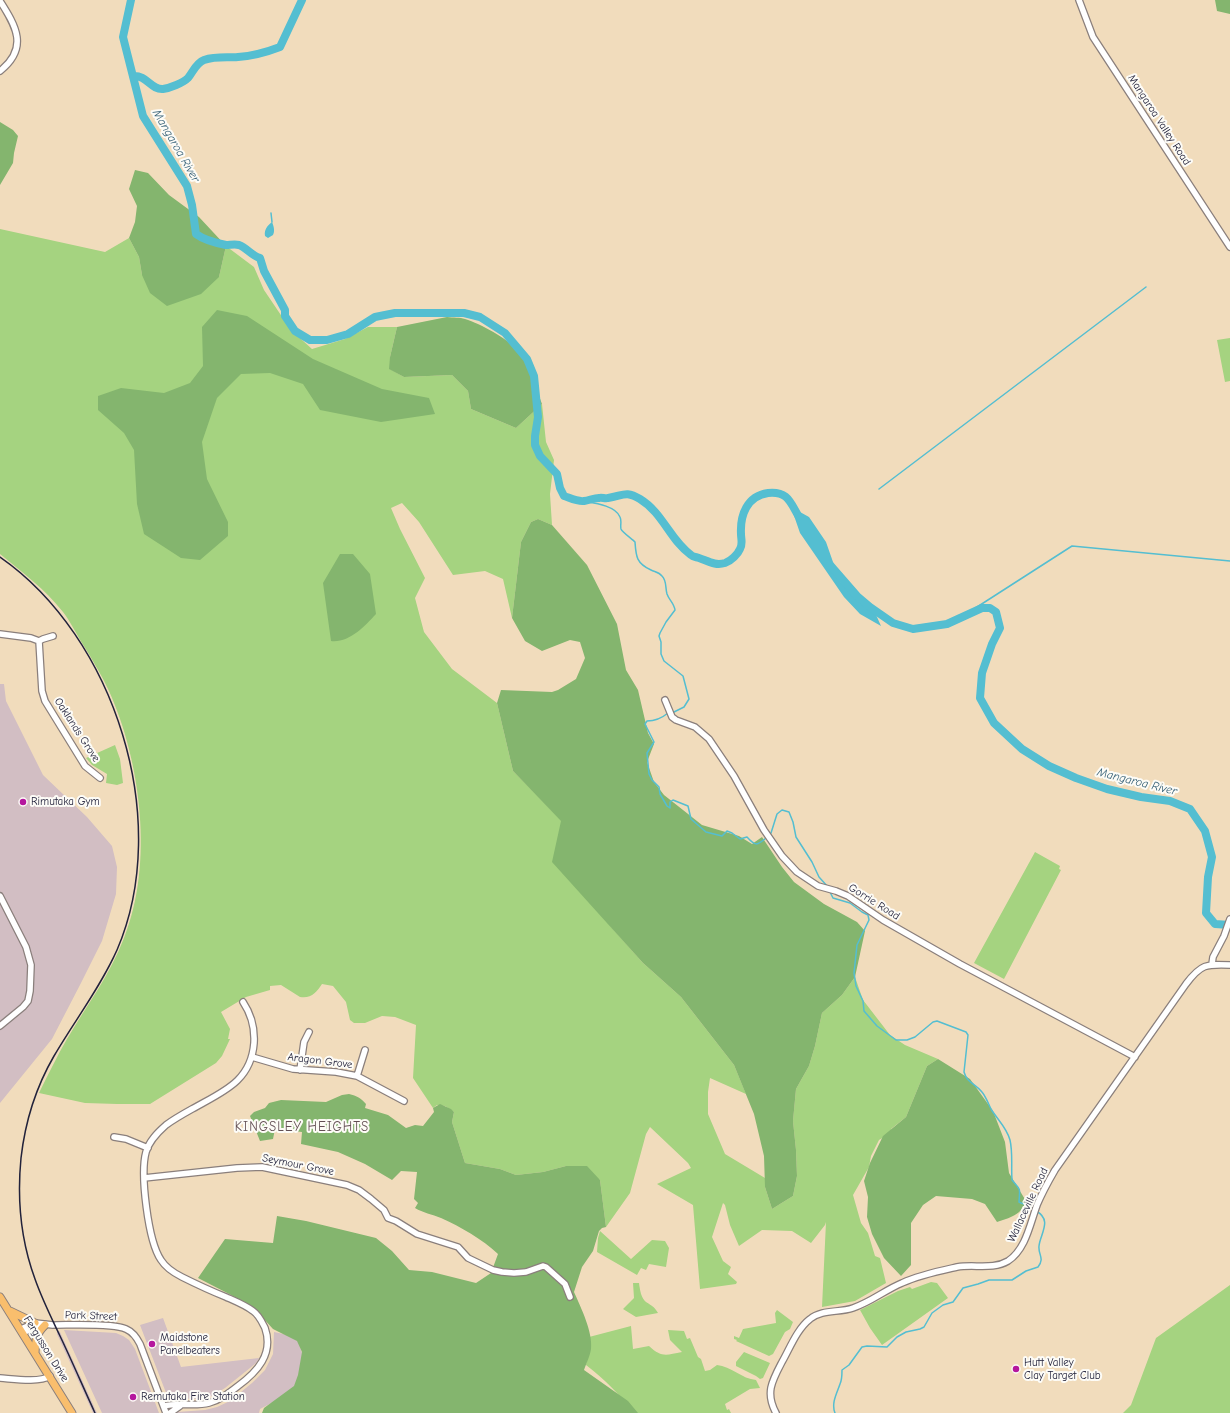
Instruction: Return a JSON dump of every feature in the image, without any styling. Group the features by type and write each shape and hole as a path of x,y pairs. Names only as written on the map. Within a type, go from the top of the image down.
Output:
{"main road":[{"name":"Fergusson Drive","path":"0,1297 72,1413"},
{"path":"8,1310 35,1323"},
{"path":"35,1353 36,1338 44,1325"}],"street":[{"name":"Mangaroa Valley Road","path":"1079,0 1097,44 1230,247"},
{"path":"0,71 14,55 17,42 17,33 14,24 1,2"},
{"path":"0,634 34,638 40,642 43,639 53,636"},
{"name":"Oaklands Grove","path":"40,642 42,692 45,701 85,766 100,778"},
{"name":"Gorrie Road","path":"665,700 672,717 695,727 709,739 734,776 764,830 782,856 797,872 818,886 848,896 883,920 944,955 1135,1057"},
{"path":"0,896 30,956 31,968 28,1001 0,1026"},
{"path":"1230,919 1224,936 1213,957 1212,964 1230,965"},
{"name":"Wallaceville Road","path":"776,1413 771,1398 771,1384 797,1335 809,1319 820,1313 854,1308 902,1283 913,1279 959,1267 990,1266 1004,1263 1014,1256 1023,1243 1043,1190 1055,1170 1191,977 1202,967 1212,964"},
{"path":"164,1406 197,1405 215,1401 225,1396 242,1384 259,1368 267,1351 267,1338 263,1323 254,1311 182,1277 173,1272 161,1260 155,1250 150,1230 144,1178 144,1164 148,1148 157,1134 166,1125 233,1084 244,1073 252,1057 254,1028 248,1009 242,1002"},
{"path":"300,1070 304,1042 309,1032"},
{"path":"357,1076 366,1050"},
{"name":"Aragon Grove","path":"252,1057 287,1068 336,1072 357,1076 404,1101"},
{"path":"114,1137 126,1139 148,1148"},
{"name":"Seymour Grove","path":"144,1178 237,1168 262,1167 353,1187 381,1207 388,1218 396,1221 417,1234 458,1247 468,1258 498,1272 521,1272 543,1266 546,1267 565,1284 570,1297"},
{"path":"22,1331 35,1323"},
{"name":"Park Street","path":"35,1323 44,1325"},
{"name":"Park Street","path":"22,1331 44,1325 114,1326 126,1329 135,1335 140,1344 166,1413"},
{"path":"0,1378 44,1379 50,1376"},
{"path":"170,1413 180,1405"}],"shaded area":[{"path":"0,684 4,684 6,701 43,775 87,817 112,846 117,867 116,894 102,941 52,1039 0,1103"},
{"path":"163,1318 181,1367 259,1358 255,1364 225,1388 212,1396 197,1399 168,1398 140,1325"},
{"path":"64,1330 116,1333 129,1340 135,1349 159,1413 102,1413"},
{"path":"59,1331 97,1413 93,1413 57,1334"},
{"path":"274,1332 297,1337 303,1356 296,1386 287,1395 260,1409 259,1413 175,1413 205,1410 217,1407 230,1401 252,1383 265,1370 273,1354"}],"green space":[{"path":"1215,0 1230,0 1230,14 1217,11"},
{"path":"0,122 13,130 18,136 13,163 0,185"},
{"path":"135,170 148,173 169,195 199,217 226,246 219,277 201,294 167,306 150,293 142,275 139,257 129,238 135,222 137,206 129,189"},
{"path":"0,229 105,252 129,238 139,257 142,275 219,277 226,246 254,267 264,290 291,330 312,349 345,339 368,327 397,327 390,357 390,369 404,377 452,375 468,391 471,409 516,428 542,404 546,442 554,460 550,494 552,525 538,519 531,522 521,542 512,618 503,579 485,571 453,575 419,522 402,503 391,508 425,578 415,598 424,632 452,669 497,703 513,771 562,821 611,927 643,963 681,997 734,1065 746,1094 710,1078 708,1092 708,1114 725,1154 765,1178 765,1187 772,1209 793,1196 797,1176 793,1121 796,1089 809,1066 822,1013 842,995 855,977 863,1000 890,1035 905,1045 938,1059 927,1066 906,1117 891,1129 892,1132 879,1140 871,1156 869,1167 853,1195 861,1223 868,1233 875,1256 880,1258 886,1283 855,1301 822,1307 826,1222 811,1243 792,1231 762,1230 739,1246 723,1203 712,1237 723,1261 731,1267 728,1274 737,1282 736,1284 700,1289 693,1205 657,1184 691,1168 688,1163 650,1127 646,1134 630,1193 606,1227 600,1180 566,1166 543,1172 516,1175 500,1169 465,1163 452,1122 454,1112 445,1106 437,1105 433,1108 413,1078 416,1025 395,1017 382,1016 365,1023 354,1023 350,1020 346,1002 333,986 322,984 318,990 310,996 300,997 281,985 270,986 270,990 246,997 221,1012 230,1029 228,1039 230,1039 222,1056 216,1063 150,1104 85,1103 39,1093 63,1045 112,965 124,938 133,909 139,878 141,846 140,813 136,781 129,749 120,719 100,673 63,612 33,581 0,554"},
{"path":"217,310 247,316 313,359 382,389 429,398 435,414 381,422 320,410 303,384 270,373 241,374 217,398 202,442 207,479 228,522 228,536 200,560 181,558 144,534 137,504 134,450 124,433 98,410 98,396 121,388 164,393 190,383 203,366 202,327"},
{"path":"447,317 463,318 486,328 501,336 522,356 532,376 542,404 516,428 471,409 468,391 452,375 404,377 389,369 390,357 397,327"},
{"path":"1230,338 1230,381 1225,382 1217,340"},
{"path":"538,519 552,525 587,565 617,624 626,670 638,690 648,733 654,744 647,762 654,782 664,795 702,825 739,836 752,844 762,837 794,882 824,904 857,922 865,931 855,977 842,995 822,1013 809,1066 796,1089 793,1121 797,1176 793,1196 772,1209 765,1187 764,1156 754,1114 734,1065 681,997 643,963 552,862 561,821 513,771 497,703 501,690 552,692 558,690 576,679 585,658 580,642 570,640 542,651 525,641 512,618 521,542 531,522"},
{"path":"340,554 353,554 370,574 376,614 361,629 350,637 338,641 331,641 323,583"},
{"path":"115,745 120,759 123,783 117,785 106,783 107,774 92,765 86,758"},
{"path":"1035,852 1060,866 1059,869 1061,870 1004,979 974,963"},
{"path":"938,1059 970,1079 993,1111 1005,1142 1009,1173 1026,1201 1018,1213 997,1222 985,1204 972,1199 936,1196 923,1205 911,1223 911,1265 901,1276 884,1258 872,1234 867,1217 868,1197 864,1181 870,1163 883,1136 906,1117 927,1066"},
{"path":"349,1094 357,1096 362,1100 366,1104 365,1108 388,1115 406,1128 415,1125 423,1126 434,1112 433,1108 440,1104 451,1109 454,1112 452,1122 465,1163 500,1169 516,1175 543,1172 566,1166 587,1166 600,1180 606,1227 599,1231 593,1251 582,1267 574,1292 586,1320 591,1342 591,1349 584,1370 628,1401 638,1413 262,1413 264,1408 294,1386 298,1375 302,1352 297,1341 273,1329 253,1307 198,1278 225,1239 273,1243 277,1216 306,1221 376,1238 392,1251 409,1270 432,1272 476,1283 491,1273 498,1254 464,1229 415,1208 418,1203 414,1199 417,1172 401,1171 392,1180 365,1164 338,1152 301,1144 302,1132 275,1129 273,1139 260,1141 250,1116 254,1112 265,1108 269,1103 281,1100 326,1102 342,1095"},
{"path":"600,1231 631,1259 652,1240 665,1241 669,1248 666,1267 649,1264 646,1270 641,1268 637,1275 597,1252"},
{"path":"931,1282 937,1283 948,1298 882,1345 860,1310 898,1291 910,1287 912,1289"},
{"path":"633,1283 639,1283 643,1298 654,1307 658,1313 636,1317 623,1309 634,1298"},
{"path":"1230,1285 1230,1413 1123,1413 1131,1405 1156,1338"},
{"path":"777,1310 793,1322 790,1329 785,1332 773,1354 769,1356 734,1339 734,1336 739,1338 743,1329 776,1323 775,1313"},
{"path":"631,1326 633,1349 649,1346 653,1350 664,1355 682,1352 670,1340 668,1330 684,1331 687,1339 690,1338 698,1357 701,1359 705,1371 710,1370 717,1365 722,1366 756,1380 760,1388 750,1389 725,1404 727,1410 729,1409 731,1413 633,1413 611,1387 586,1365 589,1337"},
{"path":"744,1352 770,1363 763,1378 760,1379 736,1366 736,1362"}],"water":[{"path":"272,222 274,233 268,238 265,236 265,230"},
{"path":"791,507 809,517 826,542 840,582 849,591 873,608 881,626 860,614 844,597 800,533"}],"waterway":[{"name":"Mangaroa River","path":"131,0 123,37 143,116 187,186 192,205 196,234 206,240 226,245 239,245 254,256 260,258 264,271 285,310 285,316 295,331 310,340 327,340 348,334 375,317 395,313 464,313 480,317 505,333 527,359 534,376 538,417 535,445 540,456 557,474 560,488 564,496 582,501 624,494 635,496 655,512 677,542 692,556 718,564 730,561 739,551 741,545 741,527 744,513 750,502 755,498 768,493 780,494 791,502 799,517"},
{"path":"133,76 138,76 155,87 163,89 186,80 201,61 217,58 249,56 280,47 302,0"},
{"path":"271,213 272,222"},
{"path":"879,489 1146,287"},
{"path":"584,501 605,506 618,513 621,518 621,528 625,534 635,542 638,559 642,565 660,574 665,580 667,594 674,605 675,610 666,622 659,636 661,642 661,654 664,661 683,676 689,699 684,707 672,713"},
{"path":"963,616 1072,546 1230,561"},
{"name":"Mangaroa River","path":"830,565 857,596 870,607 893,623 913,629 947,624 982,608 990,608 996,612 1000,628 992,644 982,673 980,698 994,723 1022,749 1049,766 1076,778 1107,789 1141,797 1170,801 1190,809 1205,831 1212,857 1208,877 1206,913 1215,924 1230,925"},
{"path":"668,713 658,719 647,721 645,724 654,742 647,753 649,774 652,780 659,787 660,794 667,806 670,808 670,802 673,800 688,806 691,819 706,832 722,836 727,831 740,839 747,837 756,844 766,838"},
{"path":"771,833 777,814 782,810 789,812 796,837 812,862 819,877 828,887"},
{"path":"829,890 833,898 850,903 868,915 869,920 857,945 854,973 856,986 863,1001 864,1011 877,1026 896,1040 907,1040 915,1037 933,1022 937,1021 966,1032 968,1035 964,1072 965,1076 980,1089 991,1109 1007,1132 1011,1145 1012,1180 1019,1190 1019,1202 1033,1209"},
{"path":"835,1413 834,1402 841,1381 842,1370 849,1365 862,1347 887,1347 897,1337 906,1332 924,1327 932,1313 943,1305 953,1302 963,1288 989,1280 1012,1280 1026,1271 1038,1267 1041,1261 1039,1246 1045,1223 1044,1219 1036,1211"}],"railway":[{"path":"0,557 40,592 75,634 102,682 123,735 135,790 139,845 133,899 117,950 110,964 95,991 54,1056 42,1080 28,1119 21,1158 20,1173 21,1220 30,1265 44,1301 95,1413"}],"place":[{"name":"Rimutaka Gym","path":"23,802"},
{"name":"Maidstone Panelbeaters","path":"152,1344"},
{"name":"Hutt Valley Clay Target Club","path":"1016,1369"},
{"name":"Remutaka Fire Station","path":"133,1397"}],"district":[{"name":"KINGSLEY HEIGHTS","path":"302,1127"}]}
